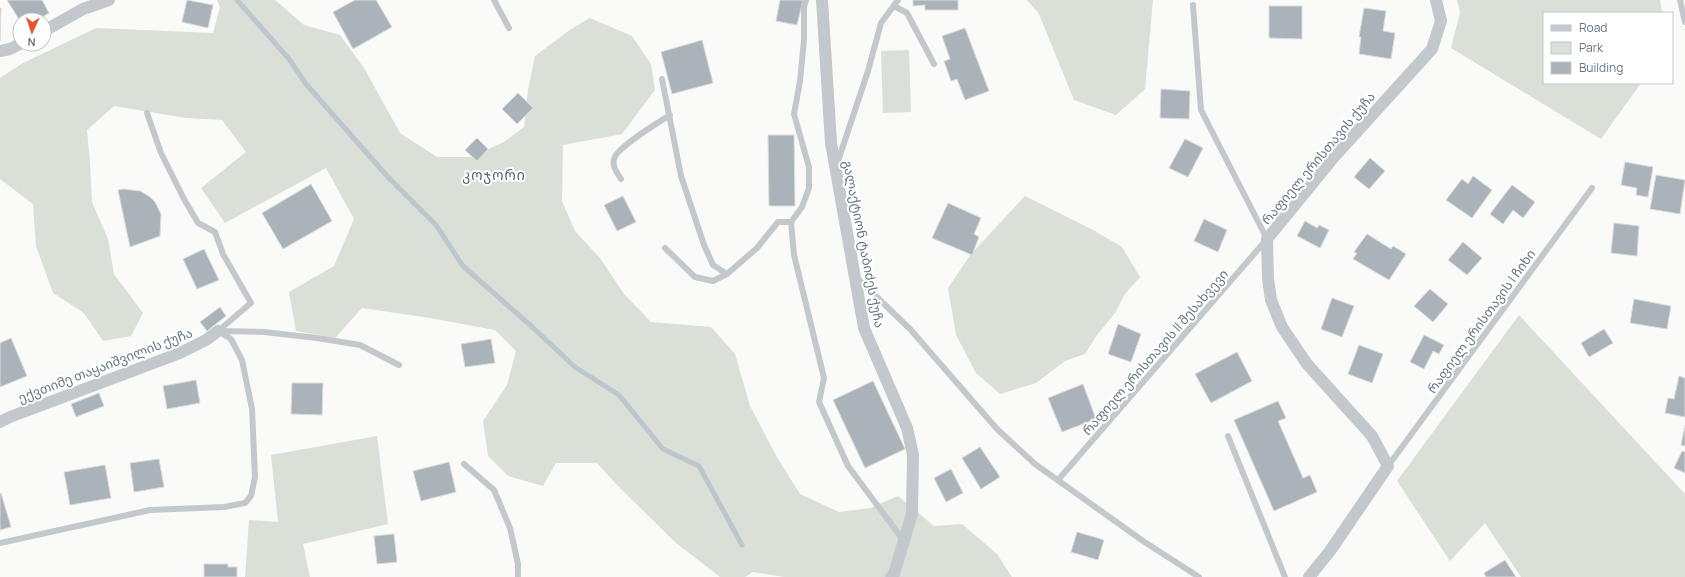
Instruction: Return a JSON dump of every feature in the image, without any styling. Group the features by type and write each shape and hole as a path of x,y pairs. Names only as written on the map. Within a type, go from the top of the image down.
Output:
{"street":[{"path":"52,26 83,9 109,0"},
{"name":"გალაქტიონ ტაბიძეს ქუჩა","path":"822,0 831,143 864,328 907,428 913,455 912,514 905,542 894,574 891,577"},
{"name":"რაფიელ ერისთავის ქუჩა","path":"1388,466 1372,436 1307,364 1282,327 1271,300 1268,279 1267,239 1334,157 1432,49 1441,21 1436,0"},
{"path":"0,51 12,48"},
{"name":"ექვთიმე თაყაიშვილის ქუჩა","path":"0,422 180,353 206,340 218,331"},
{"path":"1310,577 1330,551 1388,466"}],"lane":[{"path":"494,0 509,28"},
{"path":"806,0 804,7 804,40 800,81 794,114 809,167 809,188 802,207 791,222 794,255 824,378 819,402 848,466 905,542"},
{"path":"836,168 868,71 881,23 898,0"},
{"path":"1680,0 1685,22"},
{"path":"1193,5 1201,110 1267,239"},
{"path":"894,6 907,13 934,64"},
{"path":"662,79 681,176 704,245 713,265 727,274"},
{"path":"147,113 161,153 184,199 198,223 216,232 223,254 251,303 218,331"},
{"path":"621,179 614,166 614,158 632,141 670,115"},
{"name":"რაფიელ ერისთავის I ჩიხი","path":"1388,466 1592,188"},
{"path":"666,248 695,277 714,281 727,274 757,248 778,222 791,222"},
{"name":"რაფიელ ერისთავის II შესახვევი","path":"1058,480 1267,239"},
{"path":"855,276 910,329 997,429 1035,464 1143,541 1199,577"},
{"path":"218,331 264,332 360,345 399,365"},
{"path":"0,543 150,510 224,507 245,503 251,496 255,477 252,408 242,360 230,339 218,331"},
{"path":"1228,436 1285,577"},
{"path":"464,464 494,490 510,528 518,564 518,577"}],"green space":[{"path":"217,0 275,0 304,25 340,35 364,68 400,133 437,157 471,157 504,142 524,127 528,90 535,56 571,29 590,18 632,36 651,64 655,90 622,134 563,145 562,201 575,231 600,258 624,294 651,322 711,327 735,354 750,406 778,459 800,494 839,512 870,508 898,496 934,526 962,524 997,554 1012,577 784,577 753,572 745,577 720,577 676,543 617,485 597,463 556,463 543,486 508,476 488,456 483,421 507,385 516,351 495,330 430,318 362,308 335,338 296,331 289,292 334,266 354,219 326,168 225,223 201,188 246,152 222,120 186,118 114,106 87,130 92,202 108,239 114,274 143,313 131,336 103,341 84,313 53,293 36,246 33,204 0,179 0,78 23,63 46,52 52,52 52,49 96,28 213,33 220,7"},
{"path":"1027,0 1153,0 1145,89 1116,115 1074,100 1039,14"},
{"path":"1457,0 1660,0 1662,12 1543,12 1543,84 1640,84 1601,139 1451,48 1460,13"},
{"path":"909,50 911,112 883,113 881,51"},
{"path":"1025,196 1093,230 1122,247 1140,277 1125,294 1115,313 1097,335 1085,354 1065,361 1036,383 1000,394 976,373 956,335 948,288 971,254"},
{"path":"1519,315 1685,494 1685,577 1521,577 1485,523 1450,561 1397,481"},
{"path":"377,436 388,524 303,544 310,577 245,577 249,520 278,522 271,455"}],"building":[{"path":"7,0 42,0 48,12 14,12"},
{"path":"187,0 213,5 208,28 182,22"},
{"path":"355,0 376,0 392,27 353,49 333,12"},
{"path":"780,0 803,0 797,25 776,21"},
{"path":"913,0 958,0 958,10 925,10 925,5 913,6"},
{"path":"1269,6 1302,6 1302,39 1269,38"},
{"path":"0,8 1,8 0,41"},
{"path":"1364,8 1386,11 1383,31 1395,33 1391,59 1359,54 1361,37 1359,37"},
{"path":"965,28 989,91 965,100 957,79 951,81 944,61 950,59 942,36"},
{"path":"702,40 713,83 672,94 661,52"},
{"path":"1161,89 1190,91 1189,119 1160,118"},
{"path":"518,93 533,108 517,124 502,109"},
{"path":"768,135 794,135 795,206 769,206"},
{"path":"477,138 488,149 477,161 465,150"},
{"path":"1185,139 1203,148 1188,177 1169,168"},
{"path":"1370,158 1385,171 1369,189 1354,177"},
{"path":"1625,162 1653,167 1648,197 1636,195 1637,188 1621,185"},
{"path":"1656,175 1685,180 1680,214 1650,209"},
{"path":"1473,176 1492,190 1472,218 1446,200 1462,179 1468,184"},
{"path":"311,184 332,221 283,249 262,213"},
{"path":"1512,185 1535,202 1523,218 1513,210 1503,224 1490,214"},
{"path":"123,189 140,191 155,202 161,214 160,236 130,247 118,190"},
{"path":"623,196 636,222 617,231 604,205"},
{"path":"948,203 981,218 974,234 979,237 972,255 932,238"},
{"path":"1204,219 1227,230 1218,252 1194,241"},
{"path":"1305,221 1317,228 1319,225 1329,230 1320,248 1297,236"},
{"path":"1614,223 1639,226 1637,256 1611,253"},
{"path":"1367,234 1391,249 1393,246 1406,254 1389,280 1353,259 1357,253 1354,252"},
{"path":"1463,242 1482,258 1467,275 1448,260"},
{"path":"204,249 219,280 197,289 183,259"},
{"path":"1430,289 1448,304 1433,322 1414,306"},
{"path":"1332,298 1354,306 1342,337 1321,329"},
{"path":"1634,299 1671,306 1667,329 1630,323"},
{"path":"220,307 226,316 207,331 200,322"},
{"path":"1118,324 1141,334 1131,362 1108,354"},
{"path":"1604,329 1613,343 1589,357 1581,343"},
{"path":"1424,335 1444,345 1439,354 1433,351 1424,369 1410,362"},
{"path":"11,338 27,376 0,387 0,343"},
{"path":"491,339 495,363 465,367 461,344"},
{"path":"1359,345 1383,354 1372,383 1348,374"},
{"path":"1237,352 1252,381 1211,403 1195,374"},
{"path":"1679,376 1685,378 1685,417 1665,413 1668,398 1674,399"},
{"path":"196,380 200,403 167,409 163,386"},
{"path":"873,381 905,449 865,468 833,400"},
{"path":"292,383 323,383 322,415 291,414"},
{"path":"1083,384 1096,419 1062,432 1048,398"},
{"path":"99,393 104,406 76,417 71,404"},
{"path":"1278,401 1286,418 1278,421 1303,478 1310,475 1317,492 1274,511 1234,420"},
{"path":"1685,425 1685,446 1681,445"},
{"path":"980,447 1000,477 981,489 962,458"},
{"path":"1682,451 1685,452 1685,473 1674,468"},
{"path":"159,459 164,487 134,492 130,463"},
{"path":"449,462 456,492 421,501 413,471"},
{"path":"105,465 111,498 70,505 64,472"},
{"path":"951,469 963,493 946,502 934,478"},
{"path":"1,493 11,527 0,530 0,494"},
{"path":"1077,532 1104,540 1098,560 1071,552"},
{"path":"394,534 397,562 377,564 374,536"},
{"path":"1505,560 1516,577 1486,577 1484,573"},
{"path":"204,564 228,564 228,567 237,567 237,577 204,577"}],"waterway":[{"path":"237,0 289,59 306,84 387,176 436,225 463,266 575,367 619,395 663,449 699,466 742,545"}],"district":[{"name":"კოჯორი","path":"494,174"}]}
